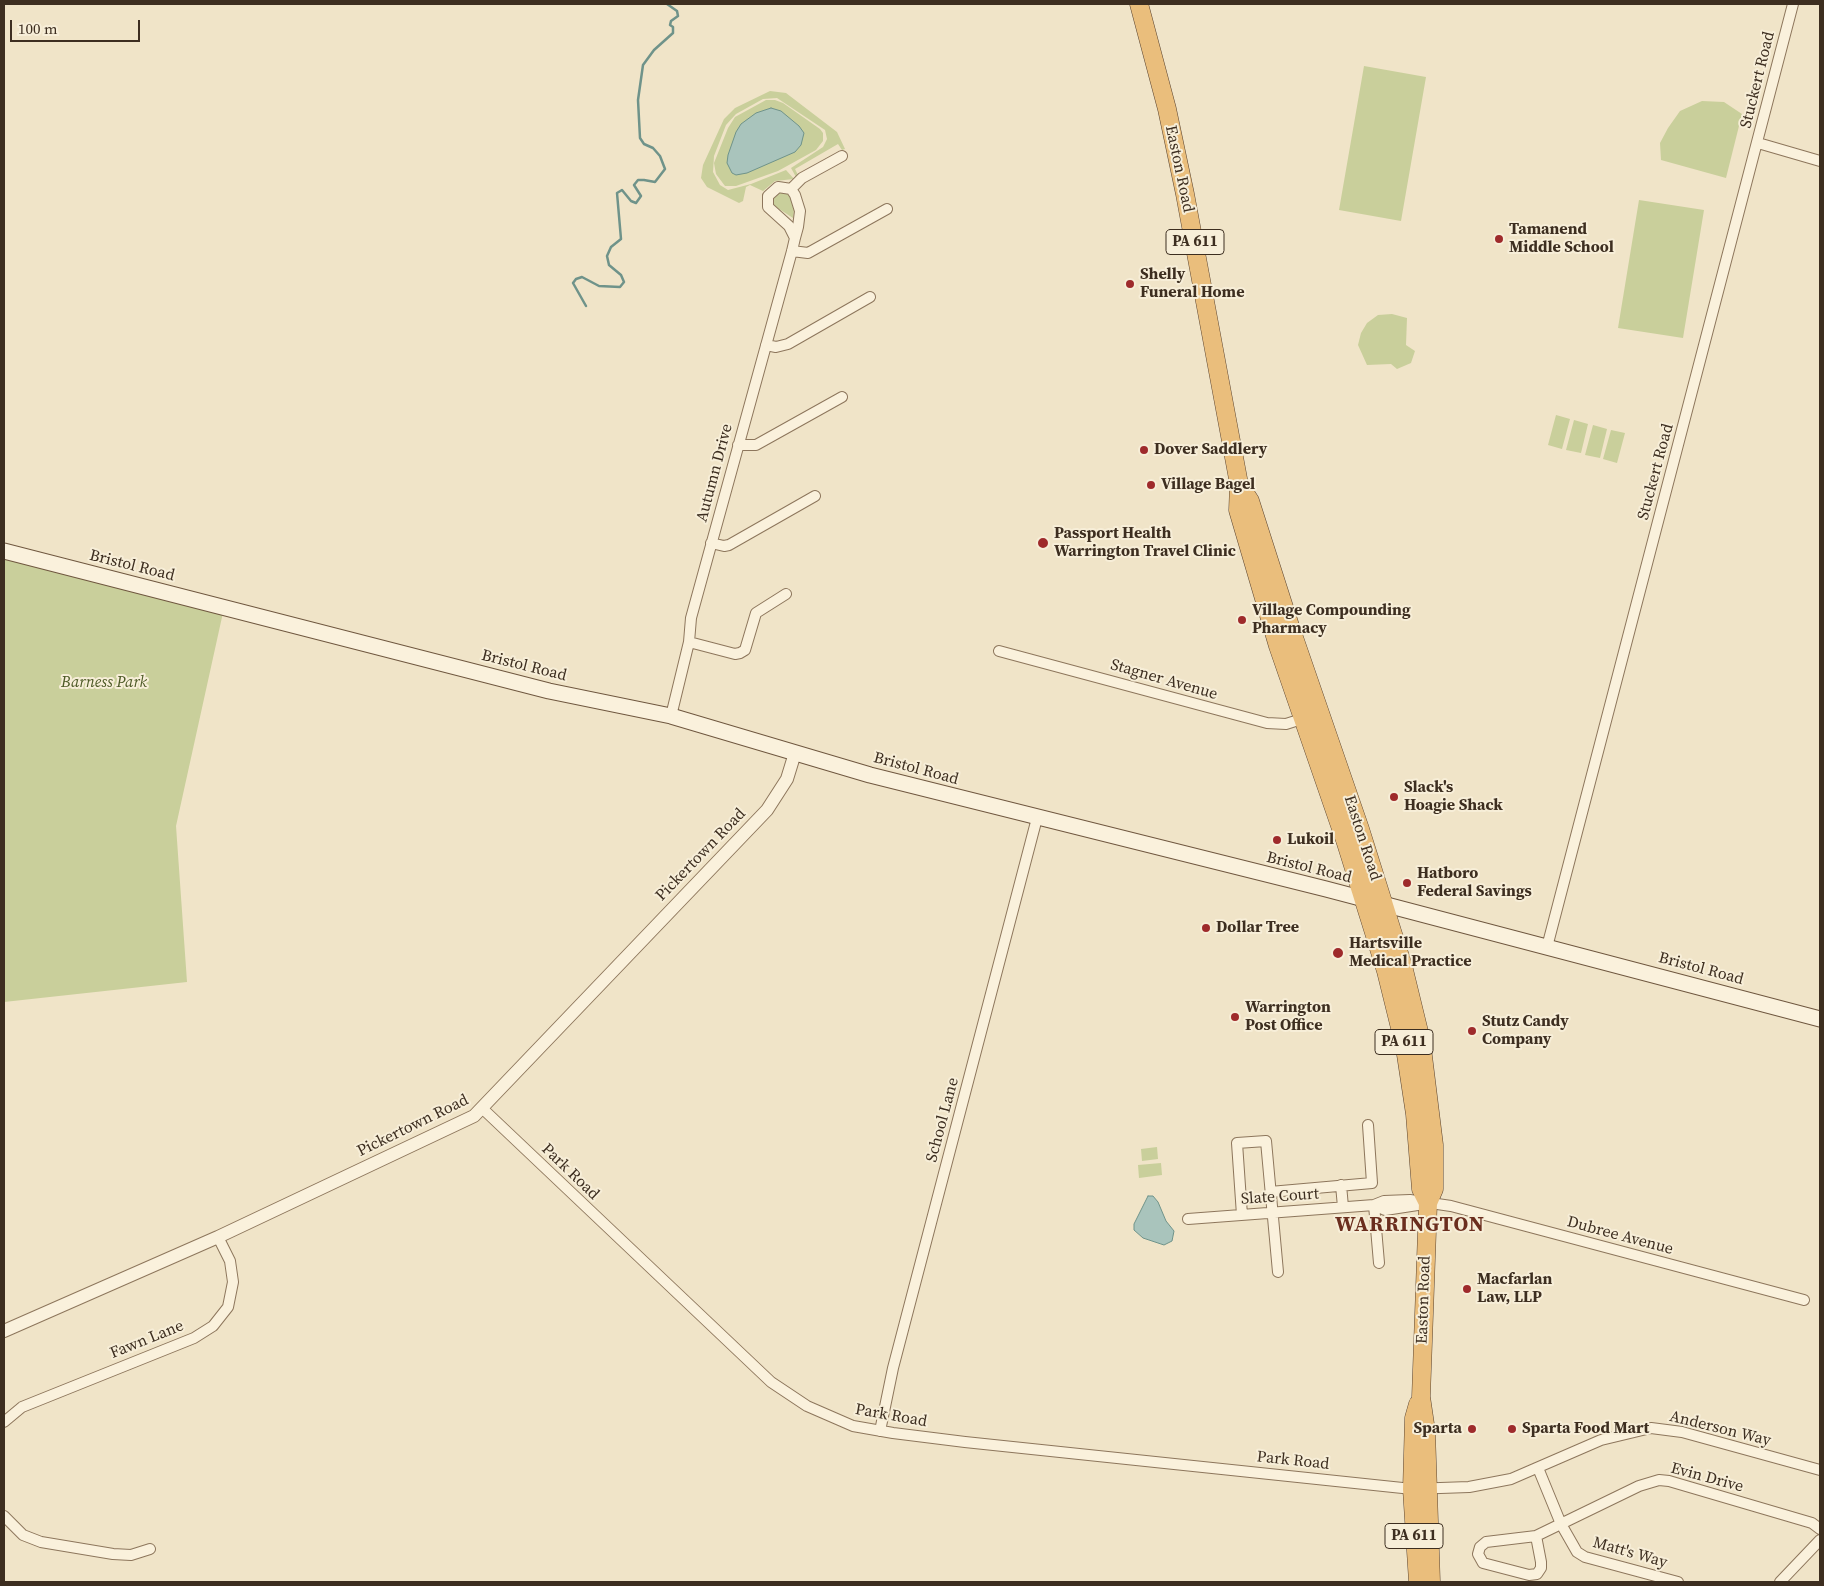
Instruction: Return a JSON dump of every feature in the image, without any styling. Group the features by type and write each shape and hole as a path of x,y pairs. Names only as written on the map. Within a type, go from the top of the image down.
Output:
{"highway":[{"name":"Easton Road","path":"1139,4 1167,109 1185,194 1239,484 1238,510 1278,646 1304,718 1386,971 1405,1048 1415,1114 1421,1190 1428,1204"},
{"name":"Easton Road","path":"1239,484 1250,500 1384,905 1412,999 1425,1068 1434,1153 1434,1189 1428,1204 1421,1397 1414,1418 1419,1489 1431,1582"},
{"name":"Easton Road","path":"1418,1582 1419,1489"}],"main road":[{"name":"Bristol Road","path":"4,552 549,691 671,716 870,775 1384,905 1820,1019"}],"street":[{"name":"Stuckert Road","path":"1547,947 1793,4"},
{"path":"1758,143 1820,161"},
{"path":"795,238 789,226 770,210 766,203 768,196 773,190 784,186 791,189 801,179 842,156"},
{"name":"Autumn Drive","path":"671,716 689,642 691,618 795,238 800,211 791,189"},
{"path":"792,251 811,252 886,209"},
{"path":"766,345 776,348 788,344 870,297"},
{"path":"738,445 756,445 842,397"},
{"path":"711,543 724,546 729,545 815,496"},
{"path":"689,642 740,654 745,650 756,613 786,594"},
{"name":"Stagner Avenue","path":"999,651 1267,724 1286,724 1320,713"},
{"name":"Pickertown Road","path":"4,1330 218,1237 474,1116 483,1109 767,810 787,779 795,753"},
{"name":"School Lane","path":"880,1431 893,1368 1038,818"},
{"name":"Park Road","path":"483,1109 771,1382 807,1406 838,1421 880,1431 1198,1467 1419,1489"},
{"path":"1270,1192 1372,1183 1368,1125"},
{"path":"1242,1215 1237,1143 1266,1141 1278,1272"},
{"path":"1341,1186 1343,1207"},
{"name":"Slate Court","path":"1188,1219 1374,1205 1385,1210 1428,1204"},
{"name":"Dubree Avenue","path":"1428,1204 1451,1206 1804,1300"},
{"path":"1374,1205 1379,1263"},
{"name":"Fawn Lane","path":"4,1422 22,1407 194,1338 213,1326 228,1307 233,1282 230,1261 218,1237"},
{"name":"Anderson Way","path":"1419,1489 1469,1487 1511,1478 1600,1440 1652,1428 1682,1432 1820,1470"},
{"name":"Matt's Way","path":"1538,1468 1561,1524 1576,1552 1585,1557 1678,1582"},
{"name":"Evin Drive","path":"1536,1536 1541,1562 1541,1568 1537,1574 1529,1575 1483,1563 1478,1554 1480,1547 1486,1542 1536,1536 1639,1486 1659,1480 1669,1481 1812,1523 1820,1528"},
{"path":"4,1516 23,1535 41,1542 113,1554 131,1555 150,1549"},
{"path":"1780,1582 1820,1540"}],"green space":[{"path":"1364,66 1426,77 1401,221 1339,210"},
{"path":"770,91 786,93 837,132 845,149 842,150 838,144 795,169 798,175 796,177 791,168 823,147 827,139 825,130 777,98 763,99 736,114 726,125 714,156 713,172 720,185 728,190 751,184 786,170 794,179 775,181 763,191 750,185 746,187 743,201 739,203 707,187 701,178 703,165 724,119 735,108"},
{"path":"766,100 775,100 783,103 820,129 823,133 823,141 816,150 778,171 736,186 725,186 716,174 714,163 728,128 735,117"},
{"path":"1702,101 1724,102 1742,114 1726,178 1661,160 1660,143 1668,128 1680,111"},
{"path":"777,192 787,192 794,210 793,218 773,205 774,195"},
{"path":"1639,200 1704,210 1683,338 1618,328"},
{"path":"1392,314 1407,318 1406,345 1415,351 1411,363 1397,369 1391,364 1367,365 1358,345 1361,333 1367,323 1378,315"},
{"path":"1556,415 1570,419 1562,449 1548,445"},
{"path":"1574,420 1588,424 1581,453 1566,450"},
{"path":"1593,425 1607,429 1600,458 1585,455"},
{"path":"1611,430 1625,433 1617,463 1603,459"},
{"name":"Barness Park","path":"4,551 224,608 176,826 187,982 4,1002"},
{"path":"1157,1147 1158,1159 1142,1161 1141,1149"},
{"path":"1161,1163 1162,1175 1139,1178 1138,1165"}],"water":[{"path":"771,108 781,111 799,126 804,133 801,145 795,152 747,173 736,175 732,173 727,163 736,132 741,124 756,113"},
{"path":"1148,1196 1153,1196 1158,1202 1166,1221 1174,1231 1172,1241 1164,1245 1143,1238 1134,1230 1134,1224"}],"waterway":[{"path":"586,306 573,283 576,279 582,277 599,286 620,287 624,282 621,275 609,265 607,256 611,247 621,239 617,193 622,190 631,201 636,203 641,196 634,185 638,180 655,182 665,169 660,156 653,148 644,144 640,138 638,100 643,65 654,50 673,33 673,27 670,25 671,21 678,16 677,11 667,4"}],"place":[{"name":"Tamanend Middle School","path":"1499,239"},
{"name":"Shelly Funeral Home","path":"1130,284"},
{"name":"Dover Saddlery","path":"1144,450"},
{"name":"Village Bagel","path":"1151,485"},
{"name":"Passport Health Warrington Travel Clinic","path":"1043,543"},
{"name":"Village Compounding Pharmacy","path":"1242,620"},
{"name":"Slack's Hoagie Shack","path":"1394,797"},
{"name":"Lukoil","path":"1277,840"},
{"name":"Hatboro Federal Savings","path":"1407,883"},
{"name":"Dollar Tree","path":"1206,928"},
{"name":"Hartsville Medical Practice","path":"1338,953"},
{"name":"Warrington Post Office","path":"1235,1017"},
{"name":"Stutz Candy Company","path":"1472,1031"},
{"name":"Macfarlan Law, LLP","path":"1467,1289"},
{"name":"Sparta","path":"1472,1429"},
{"name":"Sparta Food Mart","path":"1512,1429"}],"district":[{"name":"WARRINGTON","path":"1410,1226"}]}
